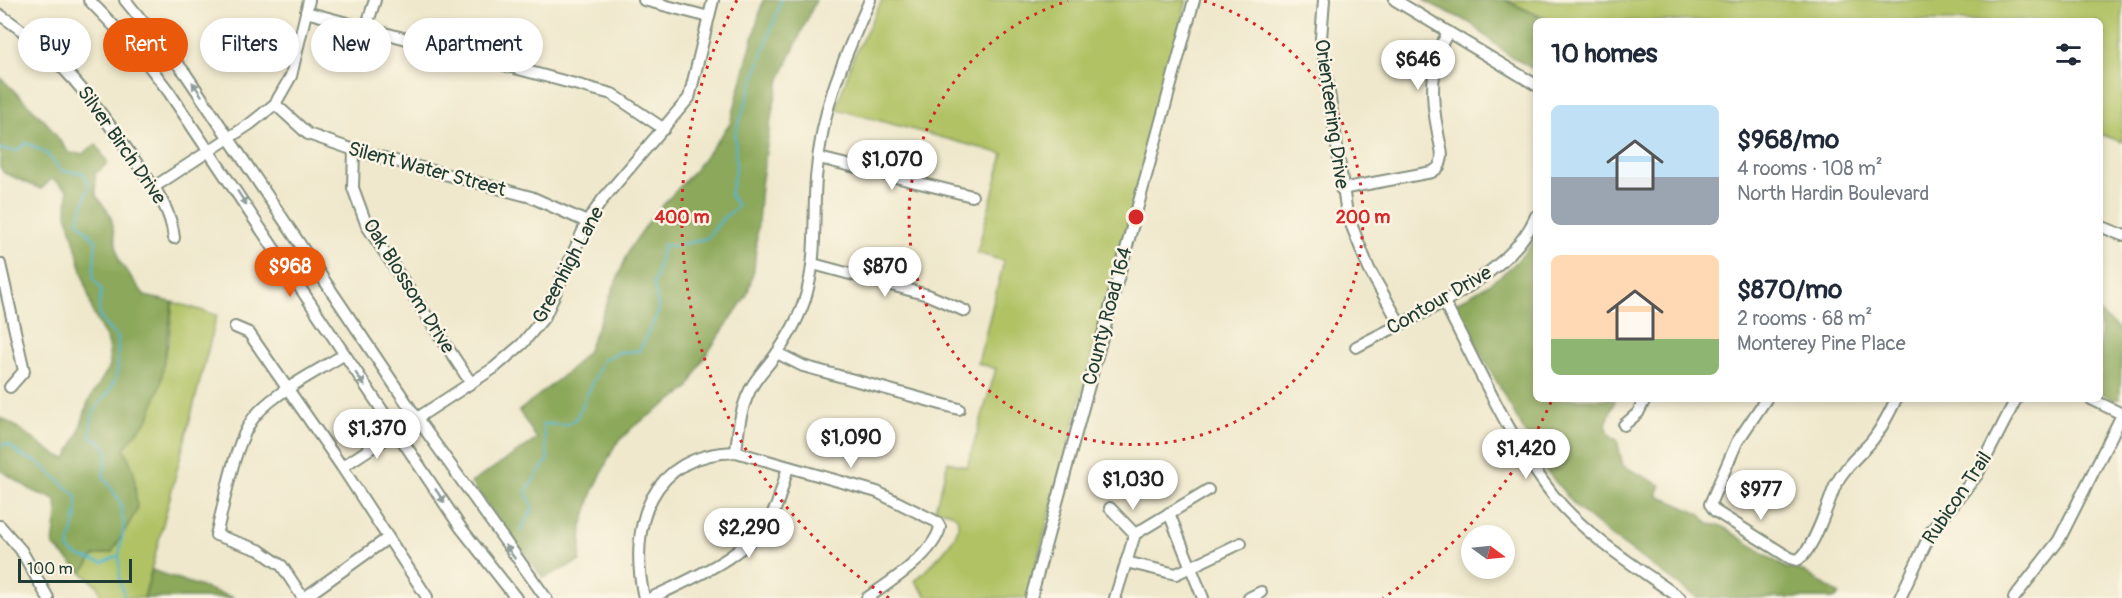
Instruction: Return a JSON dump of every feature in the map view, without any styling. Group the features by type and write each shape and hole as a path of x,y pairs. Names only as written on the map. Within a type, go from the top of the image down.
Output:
{"street":[{"path":"89,0 137,50 210,149 344,355 461,528 516,598"},
{"path":"125,0 179,65 416,417 546,598"},
{"path":"154,187 275,104 291,76 309,0"},
{"path":"369,18 375,0"},
{"path":"644,0 709,17"},
{"name":"Greenhigh Lane","path":"342,466 471,383 522,344 545,316 587,222 603,198 689,98 713,0"},
{"path":"736,452 742,409 746,398 777,353 799,314 808,289 813,264 819,158 832,88 846,49 870,0"},
{"name":"County Road 164","path":"1031,598 1194,0"},
{"name":"Orienteering Drive","path":"1324,0 1321,39 1341,189 1354,236 1400,324"},
{"path":"1395,0 1533,83"},
{"path":"306,12 328,18"},
{"name":"Silver Birch Drive","path":"0,15 43,46 106,118 154,187 170,215 174,238"},
{"path":"1341,189 1432,172 1439,166 1442,158 1434,115 1433,80 1440,47 1448,32"},
{"path":"391,35 612,94 664,129"},
{"name":"Silent Water Street","path":"275,104 308,134 354,150 531,197 587,222"},
{"name":"Oak Blossom Drive","path":"354,150 353,188 367,226 471,383"},
{"path":"819,158 972,196"},
{"name":"Contour Drive","path":"1356,347 1443,300 1502,264 1518,248 1533,221"},
{"path":"2103,227 2122,235"},
{"path":"0,264 24,371 10,387"},
{"path":"813,264 928,295 965,310"},
{"path":"1443,300 1520,444 1554,495 1600,540 1680,598"},
{"path":"235,327 249,333 289,389 427,597"},
{"path":"777,353 803,366 959,409"},
{"path":"344,355 289,389 250,422 241,444 216,535 259,550 282,566 304,598 388,537"},
{"path":"1624,424 1638,413 1644,402"},
{"path":"1764,402 1737,442 1710,500 1711,507 1790,558 1797,560 1803,556 1812,540 1837,482 1846,468 1881,429 1894,402"},
{"name":"Rubicon Trail","path":"1900,598 1932,530 1977,475 2014,402"},
{"path":"2014,598 2059,540 2122,415 2097,402"},
{"path":"644,598 637,568 638,542 644,516 656,491 673,472 694,459 717,453 736,452 877,492 933,519 940,527 939,534 922,554 867,598"},
{"path":"651,598 697,576 750,540 776,507 788,467"},
{"path":"1115,598 1135,534 1208,490"},
{"path":"1110,508 1135,534"},
{"path":"1169,513 1203,598"},
{"path":"0,526 21,550 48,598"},
{"path":"1126,562 1176,574 1241,543"},
{"path":"1248,598 1261,592"}],"green space":[{"path":"763,0 816,0 780,79 772,112 761,186 754,270 747,295 702,361 688,389 633,427 615,445 592,494 582,526 580,561 543,578 471,483 537,439 519,411 570,370 587,352 630,248 652,217 694,171 730,124"},
{"path":"882,0 1187,0 1027,598 928,598 915,581 946,549 957,529 958,521 953,514 935,509 948,462 967,467 996,369 978,363 1004,261 977,253 1003,154 836,109 853,58"},
{"path":"1423,0 1504,0 1542,18 1533,18 1533,69 1507,54 1470,23"},
{"path":"1506,0 2122,0 2122,142 2103,135 2103,18 1545,18"},
{"path":"0,77 46,122 69,153 82,154 96,144 108,163 95,174 96,195 111,216 119,261 145,296 172,302 161,383 149,418 124,448 134,472 137,510 112,552 94,556 82,573 53,545 57,514 56,500 33,491 0,470 0,418 66,459 78,435 88,402 110,366 108,342 93,313 67,214 68,190 52,179 41,189 4,173 0,167"},
{"path":"1533,240 1533,402 1615,402 1606,424 1609,434 1617,440 1623,466 1661,485 1657,495 1700,514 1709,524 1722,526 1786,568 1803,571 1839,594 1836,598 1697,598 1611,536 1577,508 1546,470 1455,307 1456,303 1491,283 1511,267"},
{"path":"173,302 217,315 144,598 101,598 98,586 82,573 134,472 124,448 149,418 169,340"},
{"path":"2103,316 2122,332 2120,399 2115,400 2103,394"},
{"path":"152,570 234,598 144,598"}],"waterway":[{"path":"520,530 533,509 526,491 548,459 543,424 566,425 576,419 603,360 620,352 639,351 659,311 654,284 663,245 676,246 707,238 724,217 738,207 730,195 736,166 735,134 781,0"},
{"path":"0,149 16,151 27,143 46,153 62,171 84,173 89,187 78,221 96,241 93,278 102,290 99,312 103,322 118,338 116,377 110,390 94,411 91,437 101,442 108,452 103,476 120,501 124,526 119,555 120,582 125,598"},
{"path":"0,445 8,444 22,456 39,463 77,496 76,519 68,549 78,556 103,563 119,555"}]}
